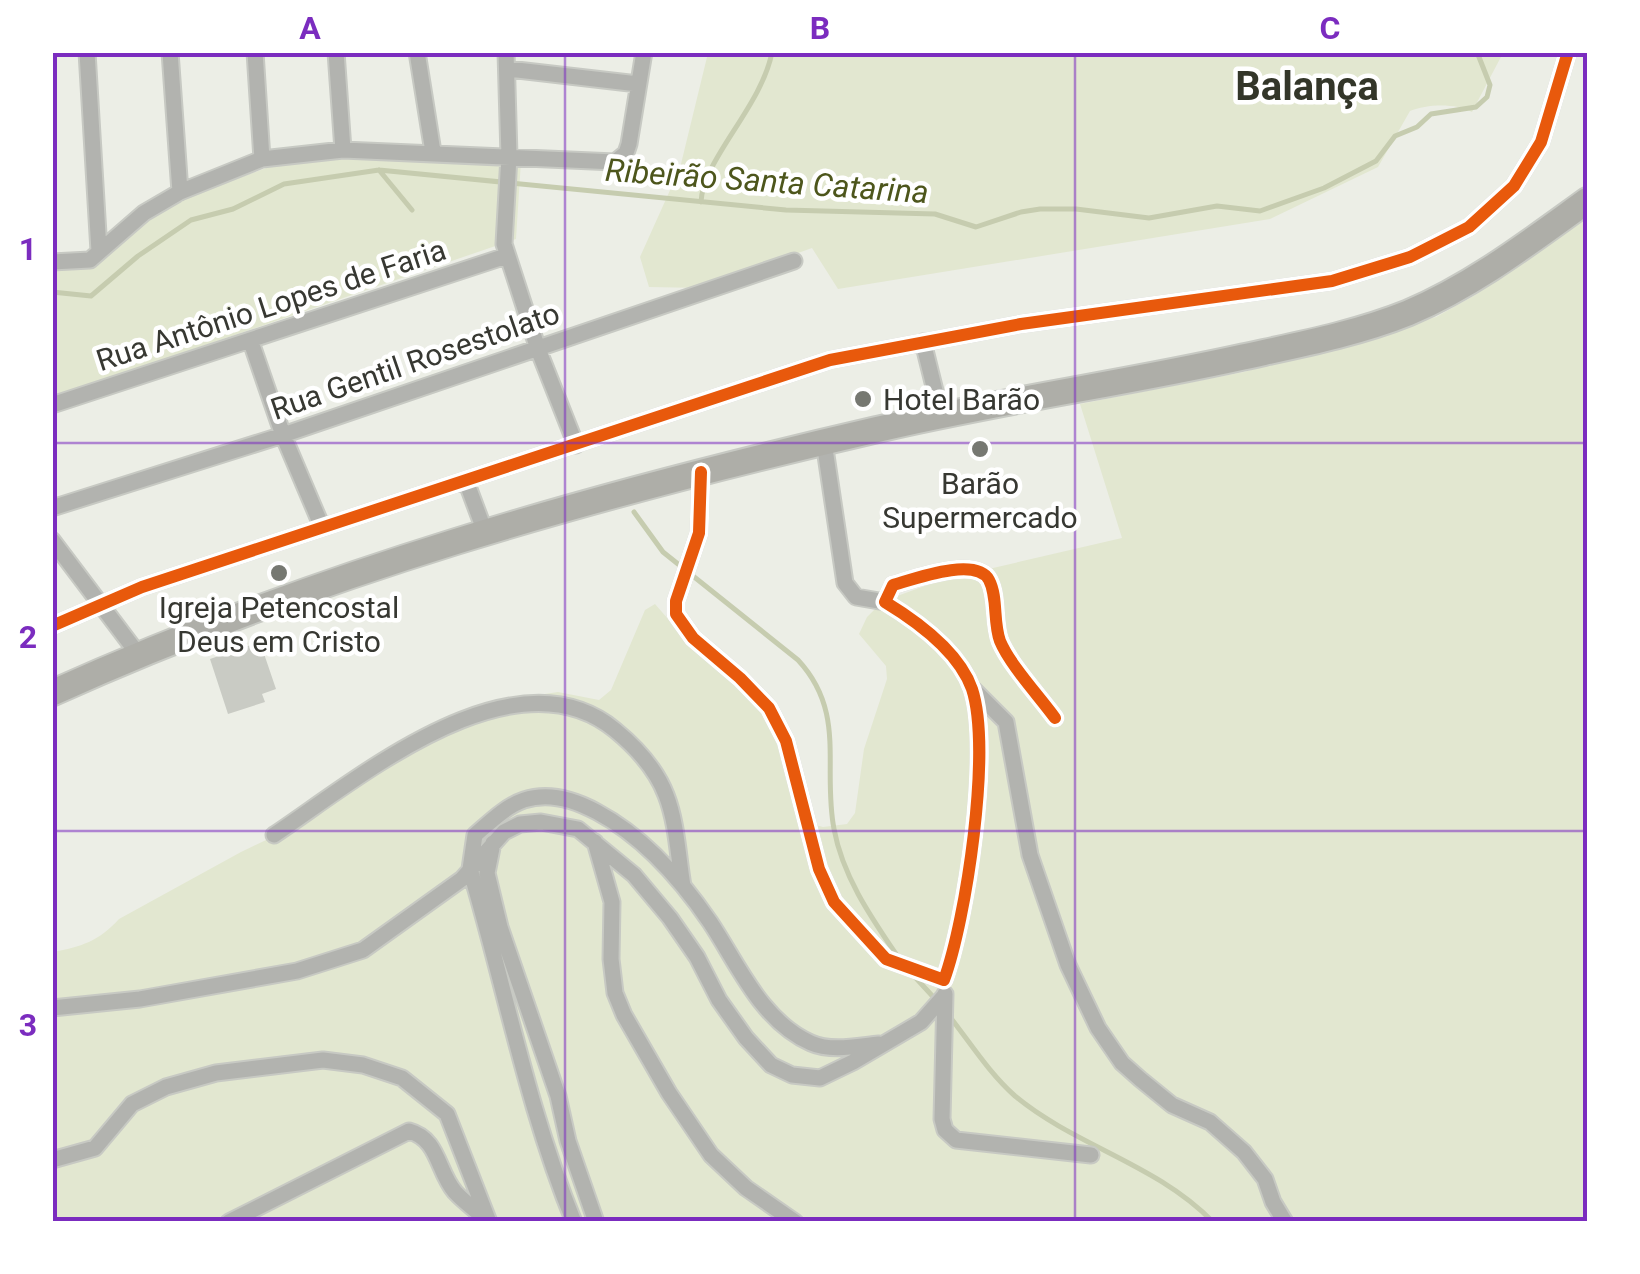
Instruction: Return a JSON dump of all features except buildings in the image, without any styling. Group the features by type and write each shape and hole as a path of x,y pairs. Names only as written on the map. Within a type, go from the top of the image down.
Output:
{"highway":[{"path":"52,693 138,654 380,564 486,532 824,442 941,415 1254,355 1405,314 1470,282 1588,200"}],"street":[{"path":"88,52 99,251"},
{"path":"170,52 180,192"},
{"path":"256,52 262,159"},
{"path":"336,52 343,150"},
{"path":"417,52 433,152"},
{"path":"52,262 90,260 144,214 180,192 262,159 343,150 606,164 620,159 629,144 644,52"},
{"path":"52,626 142,587 830,360 1036,322 1332,281 1410,257 1468,227 1514,186 1542,142 1568,52"},
{"path":"576,446 506,256 507,61 638,84"},
{"name":"Rua Antônio Lopes de Faria","path":"52,406 506,256"},
{"name":"Rua Gentil Rosestolato","path":"52,508 283,435 794,260"},
{"path":"251,342 283,435 322,528"},
{"path":"923,342 941,415"},
{"path":"824,442 845,582 856,596 886,602 926,630 1006,722 1030,854 1068,965 1098,1028 1122,1063 1140,1079 1172,1105 1210,1122 1244,1152 1264,1179 1285,1222"},
{"path":"701,472 699,532 676,602 676,614 693,638 770,708 786,741 819,869 834,902 886,959 944,988"},
{"path":"466,481 486,532"},
{"path":"52,540 138,654"},
{"path":"886,602 893,585 932,573 973,568 980,571 990,581 1001,644 1055,718"},
{"path":"971,686 977,717 980,782 961,909 944,988 945,1130 956,1140 1091,1154"},
{"path":"274,835 410,746 458,720 506,705 544,704 579,710 608,724 633,744 654,770 667,797 682,886"},
{"path":"574,1222 526,1073 470,869 474,836 522,800 549,796 582,804 630,832 682,886 758,996 793,1032 813,1044 832,1047 883,1044"},
{"path":"52,1008 140,999 278,975 363,950 462,879 504,832 520,824 541,822 578,828 634,875 697,957 719,1000 746,1038 771,1064 792,1075 820,1078 883,1044 921,1022 944,988"},
{"path":"595,842 612,902 611,959 615,992 624,1015 669,1093 712,1155 746,1188 796,1222"},
{"path":"493,843 487,872 500,927 553,1080 568,1141 596,1222"},
{"path":"52,1160 94,1148 132,1104 166,1087 216,1074 323,1060 363,1065 402,1078 447,1114 488,1222 456,1193 442,1172 437,1153 422,1135 409,1131 230,1222"}],"green space":[{"path":"708,53 1503,53 1472,112 1441,106 1410,111 1378,167 1270,219 838,289 812,248 701,288 649,287 640,257 680,168"},
{"path":"326,155 521,161 516,239 53,397 53,266 94,264 162,209 280,163"},
{"path":"1587,215 1587,1221 53,1222 53,952 89,942 119,919 304,822 399,750 473,710 504,700 558,692 599,700 611,690 645,610 655,604 682,635 756,701 780,741 812,824 847,824 855,813 864,749 887,679 886,666 859,634 867,617 879,605 941,580 1122,538 1080,404 1244,372 1436,317 1477,294"}],"waterway":[{"path":"701,202 712,168 757,92 772,52"},
{"name":"Ribeirão Santa Catarina","path":"52,292 91,296 138,256 191,220 233,209 284,184 379,170 786,210 935,214 976,227 1040,209 1149,218 1217,206 1260,211 1324,188 1376,161 1395,136 1417,127 1431,114 1476,107 1487,97 1490,85 1477,52"},
{"path":"379,170 412,210"},
{"path":"634,512 663,552 798,660 813,680 828,720 831,806 838,847 860,898 900,960"},
{"path":"914,976 937,1001"},
{"path":"950,1017 1015,1096 1063,1129 1167,1185 1213,1222"}],"cycle path":[{"path":"52,626 142,587 830,360 1021,324 1332,281 1410,257 1469,227 1514,186 1541,142 1568,52"},
{"path":"701,472 699,533 676,601 676,614 693,638 769,708 786,741 819,869 834,902 886,959 944,980 968,878 979,752 977,717 966,675 936,639 885,602 893,585 958,569 982,573 992,587 1000,641 1055,718"}],"place":[{"name":"Hotel Barão","path":"863,399"},
{"name":"Barão Supermercado","path":"980,449"},
{"name":"Igreja Petencostal Deus em Cristo","path":"279,573"}],"district":[{"name":"Balança","path":"1307,86"}]}
